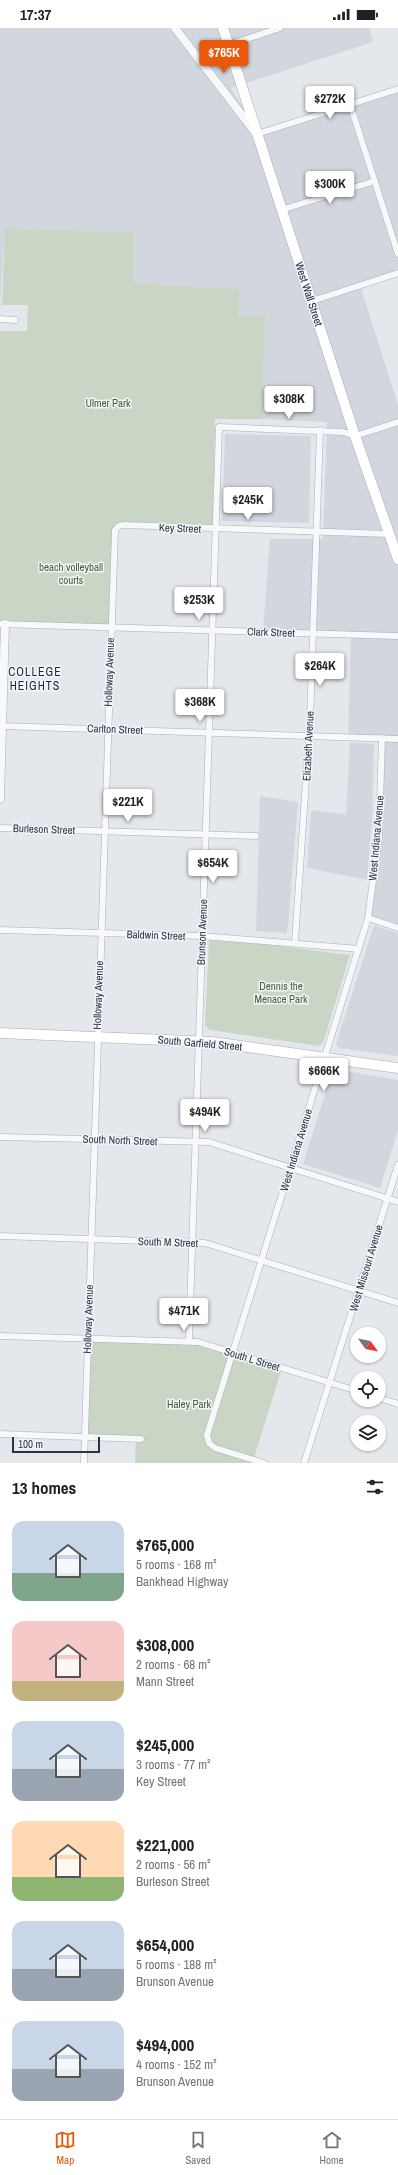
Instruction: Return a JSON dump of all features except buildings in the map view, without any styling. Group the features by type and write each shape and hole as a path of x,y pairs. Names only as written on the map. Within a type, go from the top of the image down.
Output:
{"main road":[{"name":"West Wall Street","path":"223,28 355,436 389,534 397,552"},
{"name":"South Garfield Street","path":"0,1033 199,1041 398,1068"}],"street":[{"path":"175,28 257,134 398,89"},
{"path":"228,45 280,28"},
{"path":"350,104 398,254"},
{"path":"281,210 375,181"},
{"path":"312,300 398,273"},
{"path":"0,319 15,320"},
{"path":"320,430 343,432 355,436 398,422"},
{"name":"Brunson Avenue","path":"189,1341 219,427 320,430"},
{"name":"Elizabeth Avenue","path":"295,942 309,736 320,430"},
{"name":"Key Street","path":"116,528 124,525 389,534"},
{"name":"Holloway Avenue","path":"84,1463 113,536 116,528"},
{"path":"0,799 3,624"},
{"name":"Clark Street","path":"3,624 398,636"},
{"name":"Carlton Street","path":"1,726 398,739"},
{"name":"West Indiana Avenue","path":"264,1463 215,1448 208,1440 208,1432 368,918 379,836 382,738"},
{"name":"Burleson Street","path":"0,828 256,836"},
{"path":"368,918 398,928"},
{"name":"Baldwin Street","path":"0,930 202,936 295,942 359,949"},
{"name":"South North Street","path":"0,1136 94,1140 208,1142 398,1202"},
{"name":"West Missouri Avenue","path":"304,1463 398,1165"},
{"name":"South M Street","path":"0,1236 204,1243 398,1303"},
{"name":"South L Street","path":"0,1336 189,1341 350,1389"},
{"path":"386,1400 398,1404"},
{"path":"0,1434 141,1439"}],"shaded area":[{"path":"0,28 369,28 373,42 231,88 253,123 257,135 398,90 398,273 360,285 398,405 398,928 369,919 379,829 382,738 348,737 351,635 263,632 270,539 323,539 327,422 262,419 265,316 239,315 240,289 134,283 133,232 5,228 0,309"},
{"path":"225,434 311,436 309,523 222,521"},
{"path":"350,742 374,744 372,823 367,880 307,868 311,810 343,814 346,816"},
{"path":"260,796 298,802 288,926 286,933 256,931"},
{"path":"375,926 398,933 398,1056 339,1048 336,1044 373,928"},
{"path":"333,1069 398,1080 398,1130 380,1188 303,1164"}],"green space":[{"name":"Ulmer Park","path":"5,228 133,232 134,283 240,289 239,315 265,316 262,419 215,419 213,528 116,526 109,626 0,623 0,331 27,331 28,305 2,305"},
{"name":"Dennis the Menace Park","path":"209,940 255,943 350,955 323,1043 319,1046 210,1030 205,1025"},
{"name":"Haley Park","path":"90,1341 198,1344 229,1355 282,1368 253,1461 258,1463 135,1463 136,1435 86,1435"}],"district":[{"name":"COLLEGE HEIGHTS","path":"35,679"}],"park label":[{"name":"beach volleyball courts","path":"71,573"}]}
